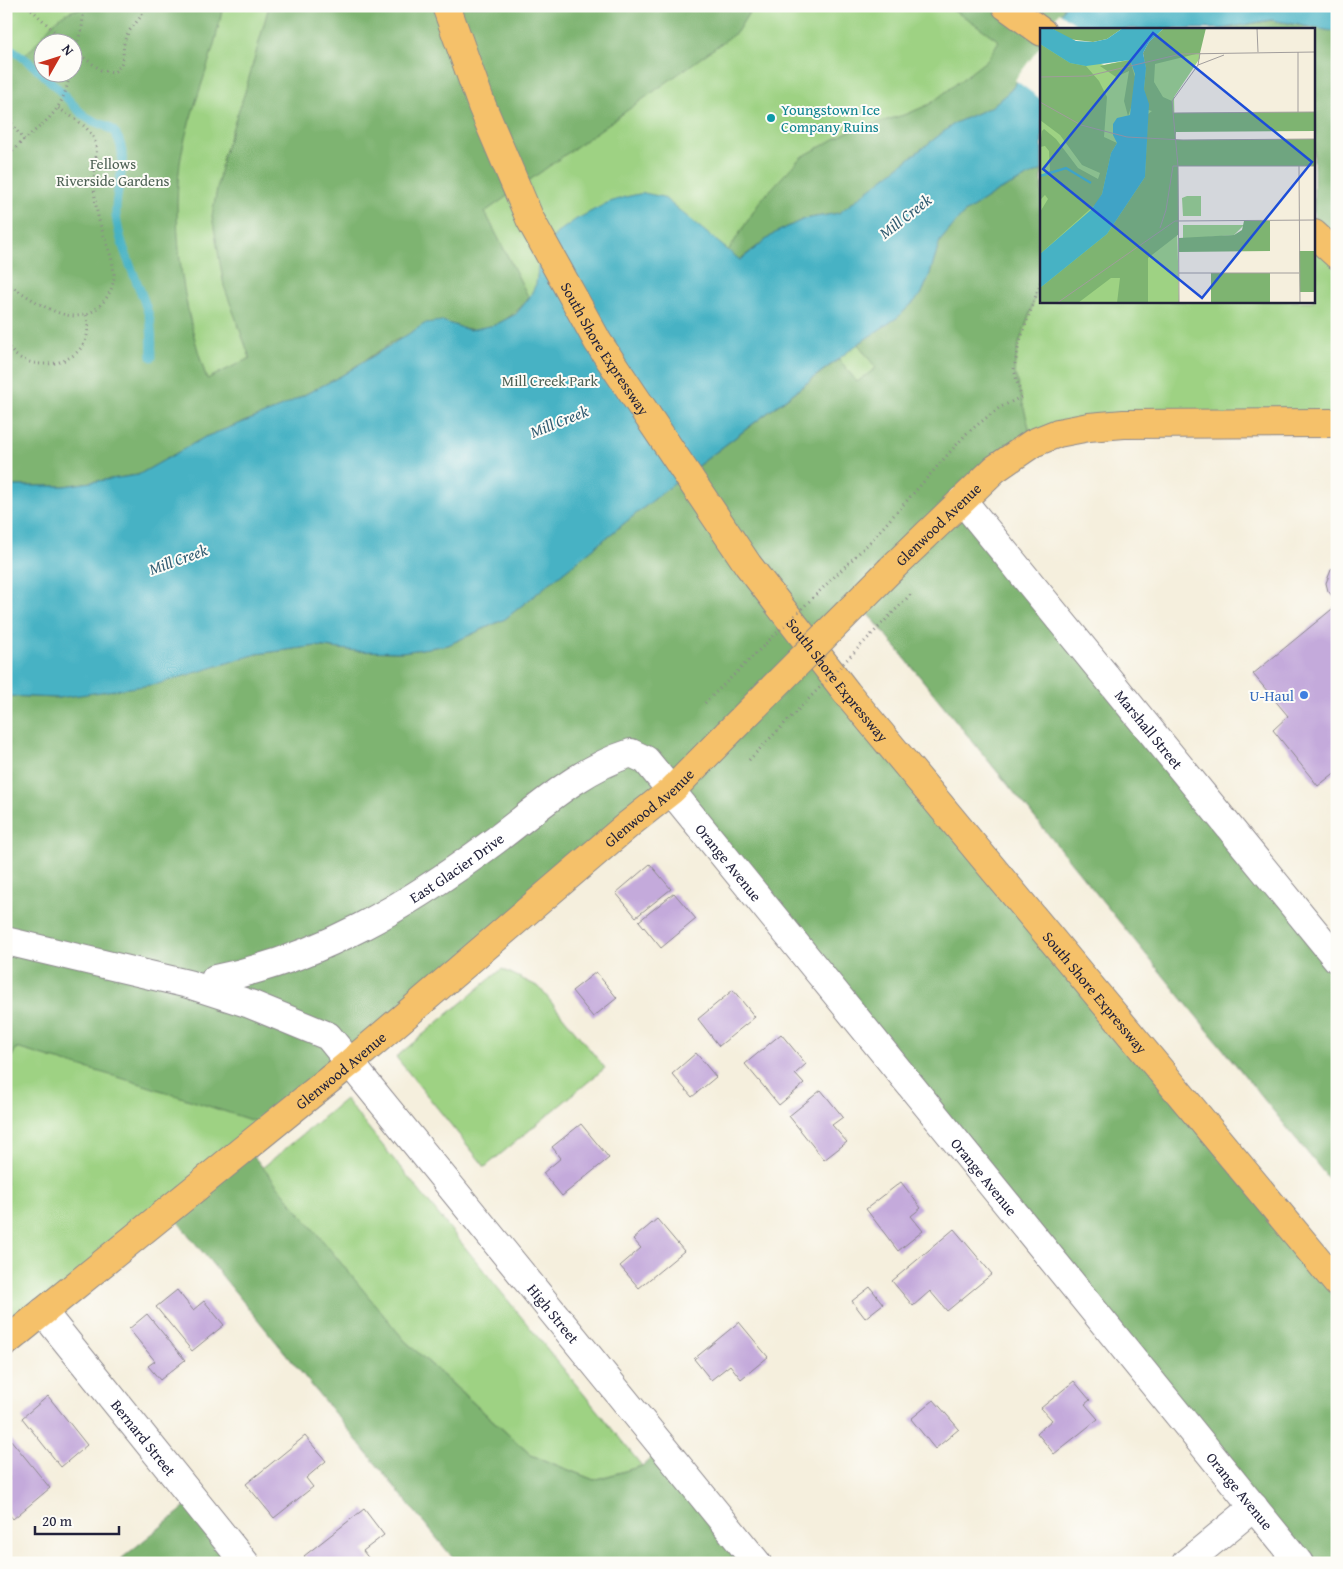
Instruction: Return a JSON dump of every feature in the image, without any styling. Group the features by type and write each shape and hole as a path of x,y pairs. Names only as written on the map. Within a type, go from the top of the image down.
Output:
{"main road":[{"name":"South Shore Expressway","path":"446,6 482,106 530,218 598,342 748,565 847,694 1337,1283"},
{"path":"1006,6 1040,31"},
{"path":"1316,236 1337,255"},
{"name":"Glenwood Avenue","path":"6,1342 351,1062 629,824 672,790 962,500 995,469 1025,448 1058,433 1089,427 1124,424 1337,423"}],"street":[{"name":"Marshall Street","path":"962,500 1337,959"},
{"name":"East Glacier Drive","path":"215,979 253,972 302,955 350,934 394,910 438,883 575,781 611,759 631,753 646,760 672,790"},
{"name":"Orange Avenue","path":"672,790 1299,1563"},
{"path":"6,941 188,984 250,1004 328,1036 351,1062"},
{"name":"High Street","path":"351,1062 757,1563"},
{"name":"Bernard Street","path":"43,1312 245,1563"},
{"path":"1186,1563 1254,1507"}],"path":[{"path":"28,6 55,32"},
{"path":"80,32 84,6"},
{"path":"82,56 101,70 114,72 123,63 126,37 143,15 145,6"},
{"path":"6,159 24,141 41,128 58,108 68,88 69,82"},
{"path":"6,283 67,317 86,315 99,307 111,292 114,274 96,200 94,175 97,148 93,136 86,127 58,108"},
{"path":"6,115 24,141"},
{"path":"705,703 870,542 967,433 999,408 1021,397 1014,369 1019,344 1040,284"},
{"path":"6,344 20,358 33,362 54,363 67,360 81,350 88,338 89,326 86,315"},
{"path":"749,760 911,594"}],"green space":[{"name":"Mill Creek Park","path":"6,6 1089,6 1044,28 1040,28 1040,302 1316,302 1316,236 1337,255 1337,423 1058,433 962,500 6,1342"},
{"name":"Fellows Riverside Gardens","path":"84,6 223,6 213,47 185,137 178,189 177,217 186,300 207,379 250,358 224,286 212,216 223,156 245,92 269,6 753,6 737,32 485,212 529,298 503,321 487,328 469,329 442,321 394,341 341,376 275,410 205,437 138,475 64,486 6,486 6,46 23,57 32,49 32,82 82,82 82,32 45,32 63,15 84,8"},
{"path":"945,6 1065,6 1054,28 1040,28 1040,49 1011,90 991,107 955,123 839,213 804,219 775,233 739,260 728,251 761,200 800,158 847,132 907,114 930,104 987,60 999,41 968,19"},
{"path":"1271,20 1315,28 1227,28"},
{"path":"1316,28 1337,32 1337,255 1316,236"},
{"path":"1040,171 1040,284 1019,344 1014,369 1033,443 962,500 1337,959 1337,1189 868,613 857,602 812,648 1337,1283 1337,1563 1299,1563 672,790 272,1127 138,1083 16,1048 6,1070 6,696 58,698 257,654 316,646 357,651 402,652 448,645 505,619 662,493 839,359 857,382 876,368 858,344 898,317 921,295 930,274 940,241 963,214 998,191"},
{"path":"502,969 539,987 605,1068 485,1167 396,1057"},
{"path":"345,1099 642,1466 594,1480 531,1455 405,1341 261,1169"},
{"path":"246,1147 405,1341 531,1455 594,1480 642,1466 664,1447 757,1563 457,1563 169,1211"},
{"path":"194,1500 245,1563 116,1563"}],"water":[{"path":"1065,6 1337,6 1337,32 1271,20 1227,28 1054,28"},
{"name":"Mill Creek","path":"1040,49 1040,171 998,191 963,214 940,241 930,274 921,295 898,317 858,344 662,493 505,619 448,645 402,652 357,651 316,646 257,654 158,684 58,698 6,696 6,486 64,486 138,475 205,437 275,410 341,376 426,323 442,321 469,330 495,325 516,314 529,298 536,284 540,253 557,233 575,220 607,203 625,197 644,193 663,197 740,260 775,233 804,219 839,213 955,123 991,107 1011,90"}],"pier":[{"path":"1059,12 1081,28 1051,28"},
{"path":"1040,47 1040,99 1015,80"}],"building":[{"path":"1337,566 1337,601 1328,591 1326,583 1331,570"},
{"name":"U-Haul","path":"1337,605 1337,771 1318,786 1273,730 1288,716 1253,674"},
{"path":"650,864 671,889 636,917 616,893"},
{"path":"674,893 696,919 661,948 639,921"},
{"path":"596,972 617,998 593,1017 572,991"},
{"path":"733,990 755,1017 719,1046 698,1019"},
{"path":"781,1034 806,1064 795,1074 804,1084 779,1105 745,1064"},
{"path":"696,1053 716,1077 692,1097 672,1074"},
{"path":"821,1090 843,1117 832,1125 847,1142 824,1160 789,1116"},
{"path":"581,1124 609,1158 562,1196 543,1173 561,1158 552,1147"},
{"path":"901,1182 921,1208 911,1216 923,1231 898,1251 866,1209"},
{"path":"657,1219 684,1251 639,1288 620,1266 641,1248 633,1239"},
{"path":"954,1229 992,1274 947,1311 930,1291 913,1306 892,1281"},
{"path":"870,1287 883,1304 865,1318 852,1301"},
{"path":"177,1290 193,1310 204,1301 224,1325 192,1351 156,1307"},
{"path":"147,1314 185,1360 160,1380 148,1366 155,1361 129,1329"},
{"path":"739,1322 768,1357 741,1379 730,1365 711,1380 694,1359"},
{"path":"1074,1381 1090,1400 1085,1404 1098,1419 1054,1454 1037,1433 1052,1420 1041,1408"},
{"path":"48,1396 87,1445 61,1467 22,1418"},
{"path":"934,1400 959,1429 935,1449 911,1419"},
{"path":"6,1434 50,1488 13,1519 6,1510 6,1483 11,1479 6,1474"},
{"path":"305,1436 326,1461 306,1478 313,1487 274,1518 246,1484"},
{"path":"364,1509 384,1535 363,1551 370,1560 367,1563 310,1563 304,1556"}],"waterway":[{"path":"6,46 37,69 85,117 112,130 120,143 122,163 116,215 121,241 149,316 152,357"}],"place":[{"name":"Youngstown Ice Company Ruins","path":"771,118"},
{"name":"U-Haul","path":"1304,695"}]}
